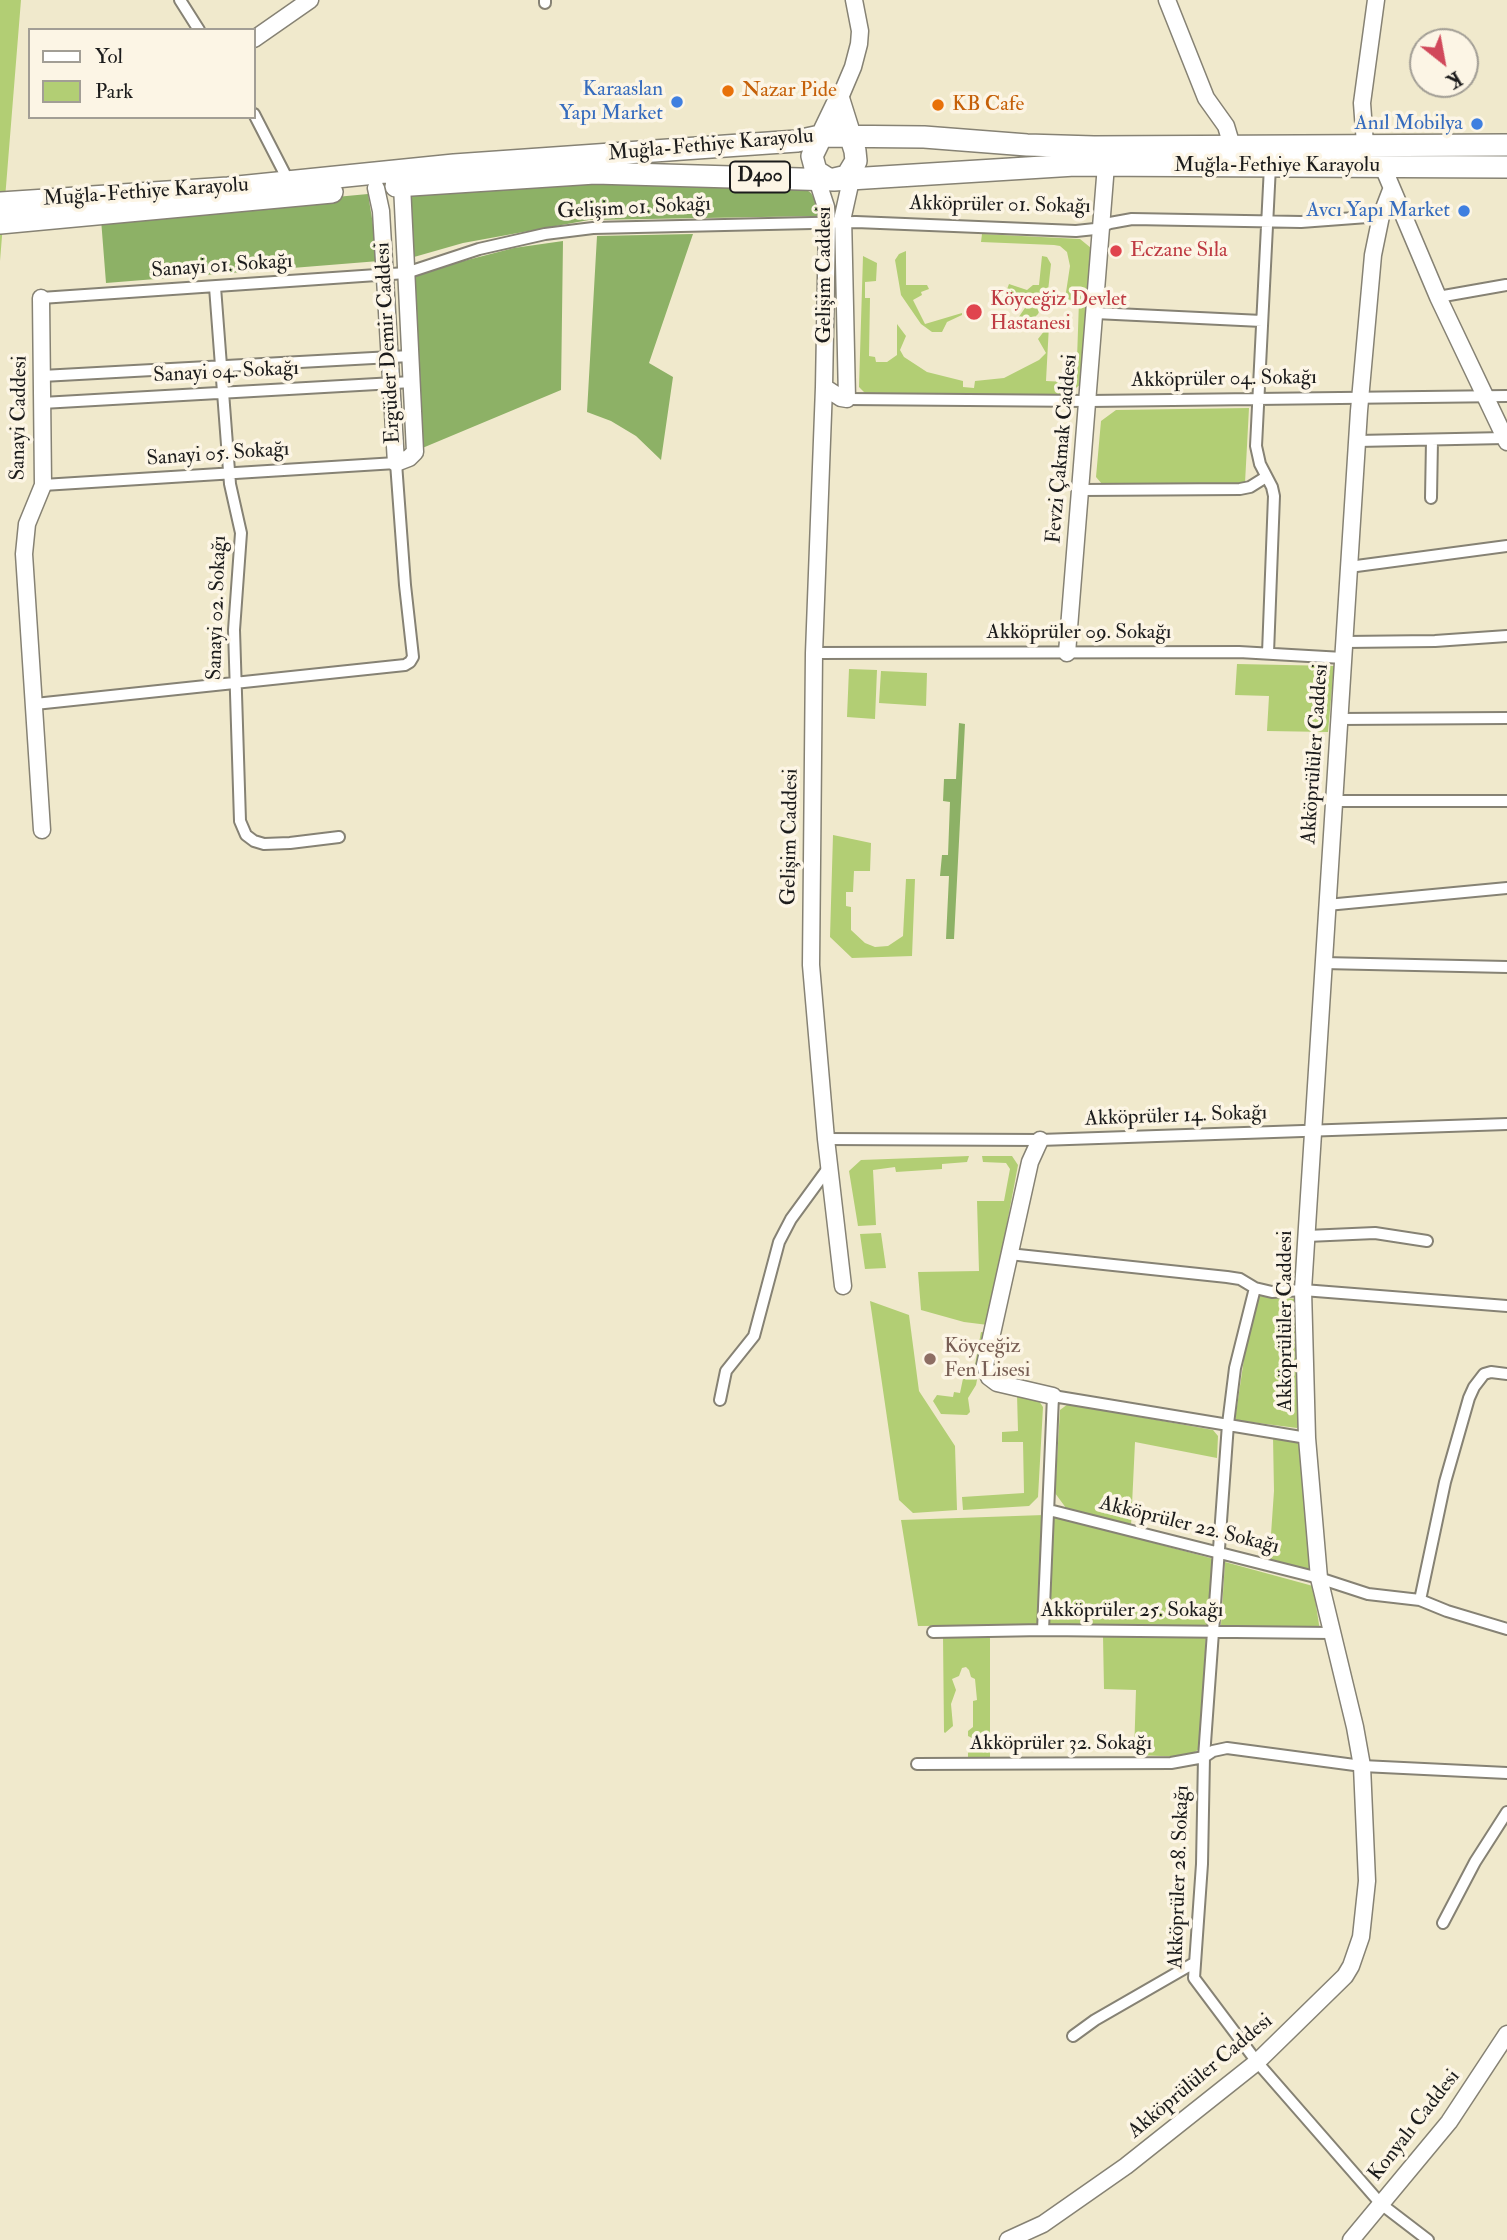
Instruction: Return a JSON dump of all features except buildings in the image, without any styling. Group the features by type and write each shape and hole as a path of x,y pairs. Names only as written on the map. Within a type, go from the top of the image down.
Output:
{"highway":[{"path":"834,157 839,100"},
{"name":"Muğla-Fethiye Karayolu","path":"8,213 454,165 797,141 834,157 924,137 1046,146 1507,145"},
{"name":"Muğla-Fethiye Karayolu","path":"8,213 834,157 1106,165 1507,167"}],"street":[{"path":"180,0 197,28"},
{"path":"256,38 310,0"},
{"path":"839,100 859,44 860,31 854,0"},
{"path":"1167,0 1206,98 1226,126 1232,146"},
{"path":"1365,144 1362,103 1376,0"},
{"path":"256,118 289,182"},
{"name":"Gelişim Caddesi","path":"834,157 825,206 835,222 848,399"},
{"name":"Gelişim Caddesi","path":"834,157 844,205 835,222 824,387 814,653 811,965 826,1139 843,1286"},
{"name":"Fevzi Çakmak Caddesi","path":"1068,653 1106,165"},
{"path":"1268,653 1274,496 1257,455 1270,166"},
{"path":"1357,441 1506,440 1438,297 1383,167"},
{"name":"Ergüder Demir Caddesi","path":"376,188 381,211 396,463 415,453 402,185"},
{"name":"Akköprülüler Caddesi","path":"1007,2240 1043,2224 1126,2166 1257,2062 1345,1976 1357,1952 1364,1918 1367,1881 1362,1766 1319,1578 1307,1438 1303,1290 1360,397 1373,256 1381,216 1391,190"},
{"name":"Akköprüler 01. Sokağı","path":"835,222 1076,231 1132,219 1266,222 1381,216"},
{"name":"Gelişim 01. Sokağı","path":"406,273 470,251 569,230 637,225 835,222"},
{"name":"Sanayi 01. Sokağı","path":"41,298 406,273"},
{"path":"1438,297 1506,285"},
{"name":"Sanayi 02. Sokağı","path":"215,286 229,473 241,533 235,608 241,828 254,841 264,844 339,837"},
{"name":"Sanayi Caddesi","path":"41,298 43,485 27,524 24,554 42,830"},
{"path":"1095,313 1262,321"},
{"path":"42,376 410,356"},
{"name":"Sanayi 04. Sokağı","path":"42,403 412,382"},
{"path":"824,387 841,398 848,399"},
{"name":"Akköprüler 04. Sokağı","path":"848,399 1089,401 1507,396"},
{"path":"1432,440 1432,498"},
{"path":"35,704 410,663 414,657 414,647 405,585 396,463"},
{"name":"Sanayi 05. Sokağı","path":"43,485 396,463"},
{"path":"1081,490 1240,489 1257,484 1266,477"},
{"path":"1349,568 1507,546"},
{"name":"Akköprüler 09. Sokağı","path":"814,653 1268,653 1344,650 1507,636"},
{"path":"1338,719 1507,718"},
{"path":"1334,802 1507,801"},
{"path":"1327,905 1507,888"},
{"path":"1323,963 1507,967"},
{"name":"Akköprüler 14. Sokağı","path":"826,1139 1040,1140 1507,1124"},
{"path":"1040,1140 1030,1163 985,1366 992,1381 1054,1396 1307,1438"},
{"path":"720,1400 726,1370 754,1336 767,1296 779,1242 791,1219 829,1167"},
{"path":"1307,1236 1375,1233 1427,1241"},
{"path":"1009,1254 1227,1277 1240,1279 1255,1288 1272,1292 1303,1290 1507,1306"},
{"name":"Akköprüler 28. Sokağı","path":"1255,1288 1236,1368 1228,1424 1204,1757 1202,1864 1194,1978 1257,2062 1381,2204 1427,2240"},
{"path":"1420,1600 1445,1482 1469,1398 1485,1374 1507,1374"},
{"path":"1043,1630 1054,1396"},
{"name":"Akköprüler 22. Sokağı","path":"1049,1510 1319,1578 1368,1594 1420,1600 1507,1629"},
{"name":"Akköprüler 25. Sokağı","path":"933,1632 1043,1630 1332,1633"},
{"name":"Akköprüler 32. Sokağı","path":"918,1764 1171,1763 1204,1757 1213,1751 1227,1748 1362,1766 1507,1773"},
{"path":"1507,1767 1507,1773"},
{"path":"1443,1923 1475,1862 1507,1812"},
{"path":"1073,2036 1095,2020 1194,1963"},
{"name":"Konyalı Caddesi","path":"1351,2240 1449,2122 1507,2035"}],"green space":[{"path":"0,0 21,0 0,261"},
{"path":"560,182 804,188 816,202 819,216 589,220 463,243 414,257 411,194"},
{"path":"368,194 379,261 106,283 101,219"},
{"path":"693,234 649,363 673,377 661,460 636,436 611,421 587,412 597,236"},
{"path":"982,234 1080,239 1091,248 1081,384 1067,395 865,393 859,387 863,256 877,263 876,281 865,282 865,298 870,298 869,356 875,357 876,362 887,362 897,355 897,324 906,336 900,350 904,357 927,372 963,381 963,387 974,388 975,381 1004,378 1039,360 1046,353 1038,339 1049,325 1046,381 1067,382 1067,365 1070,365 1071,359 1077,359 1079,301 1065,299 1070,266 1067,252 1054,245 981,242"},
{"path":"563,241 561,390 420,449 413,274 514,248"},
{"path":"906,251 906,285 927,285 929,289 913,300 925,324 962,313 947,322 942,332 932,332 921,324 901,295 895,260 899,254"},
{"path":"1042,256 1047,257 1051,264 1048,291 1038,314 1020,332 1012,327 1029,302 1006,292 1009,284 1027,290 1033,285 1039,285"},
{"path":"1249,408 1245,483 1102,484 1096,477 1101,421 1116,410"},
{"path":"1237,664 1334,666 1328,732 1267,731 1269,696 1235,695"},
{"path":"849,669 877,670 875,719 847,717"},
{"path":"881,671 927,673 926,706 879,703"},
{"path":"959,723 965,724 954,939 946,939 949,876 940,876 942,855 948,855 950,802 943,801 944,779 956,779"},
{"path":"833,835 871,843 870,871 854,871 853,892 846,892 846,906 851,907 851,930 865,943 875,947 888,946 903,936 906,879 915,879 912,956 852,958 830,937"},
{"path":"969,1156 967,1162 942,1164 942,1169 896,1172 895,1167 873,1170 876,1225 858,1226 849,1171 861,1160"},
{"path":"982,1156 1012,1156 1018,1165 988,1325 964,1322 921,1310 918,1272 979,1271 977,1201 1004,1201 1010,1169 1006,1163 983,1162"},
{"path":"881,1233 886,1268 865,1269 860,1234"},
{"path":"1259,1296 1298,1299 1301,1423 1297,1428 1235,1420 1245,1352"},
{"path":"870,1301 909,1315 919,1391 955,1446 957,1510 913,1513 899,1500"},
{"path":"981,1332 986,1333 976,1385 968,1398 970,1412 967,1415 941,1414 933,1401 937,1395 953,1397 954,1392 960,1393 965,1369 974,1370"},
{"path":"1017,1394 1037,1398 1043,1407 1038,1497 1029,1506 963,1510 962,1497 1024,1493 1023,1442 1002,1442 1002,1432 1018,1431"},
{"path":"1068,1404 1213,1430 1218,1436 1217,1458 1135,1442 1131,1526 1066,1508 1055,1493 1060,1410"},
{"path":"1273,1437 1303,1441 1311,1571 1269,1563 1274,1491"},
{"path":"1044,1515 1039,1625 918,1626 901,1520"},
{"path":"1053,1516 1214,1559 1208,1626 1048,1626"},
{"path":"1225,1562 1313,1586 1320,1631 1221,1625"},
{"path":"943,1636 990,1636 990,1758 968,1758 968,1753 975,1746 972,1738 968,1736 968,1731 973,1727 973,1701 977,1700 975,1679 966,1667 962,1668 959,1676 952,1679 956,1690 951,1704 953,1726 944,1732"},
{"path":"1103,1636 1206,1637 1199,1749 1188,1757 1134,1755 1136,1690 1104,1689"}],"place":[{"name":"Nazar Pide","path":"728,91"},
{"name":"Karaaslan Yapı Market","path":"677,102"},
{"name":"KB Cafe","path":"938,105"},
{"name":"Anıl Mobilya","path":"1477,124"},
{"name":"Avcı Yapı Market","path":"1464,211"},
{"name":"Eczane Sıla","path":"1116,251"},
{"name":"Köyceğiz Devlet Hastanesi","path":"974,312"},
{"name":"Köyceğiz Fen Lisesi","path":"930,1359"}]}
